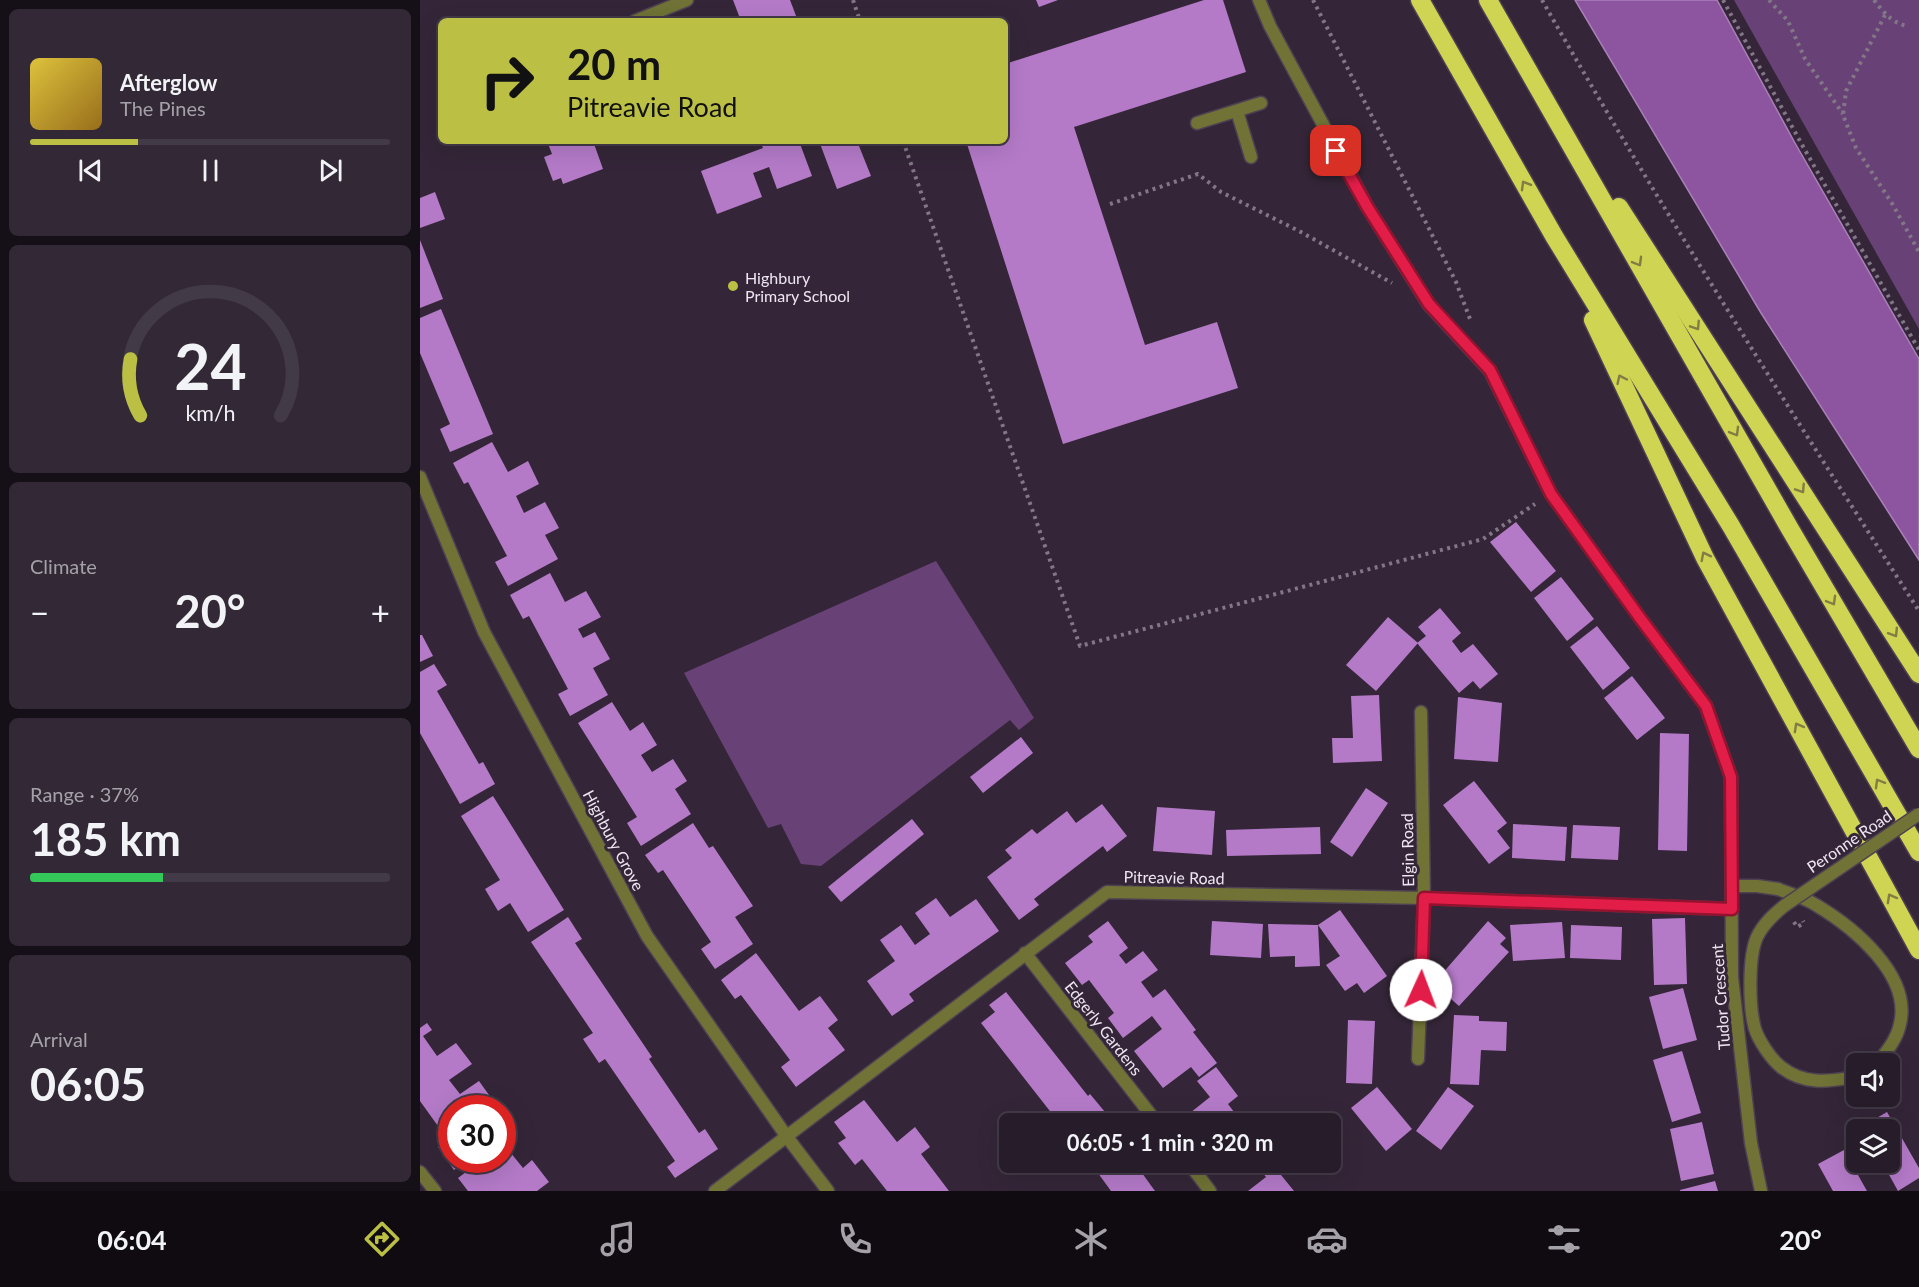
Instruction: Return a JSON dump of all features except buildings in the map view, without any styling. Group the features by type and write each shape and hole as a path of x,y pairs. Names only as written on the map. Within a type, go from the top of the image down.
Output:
{"highway":[{"path":"1420,0 1554,236 1731,526 1919,852"},
{"path":"1488,0 1790,529 1919,749"},
{"path":"1505,29 1919,674"},
{"path":"1554,236 1705,558 1919,950"}],"street":[{"path":"642,18 687,0"},
{"name":"Tudor Crescent","path":"1259,0 1276,37 1368,208 1429,304 1490,370 1551,494 1706,706 1731,777 1732,977 1751,1143 1761,1191"},
{"path":"1197,123 1261,103"},
{"path":"1237,111 1251,157"},
{"name":"Highbury Grove","path":"420,477 484,632 646,936 787,1137 828,1191"},
{"name":"Elgin Road","path":"1418,1059 1424,898 1421,712"},
{"name":"Peronne Road","path":"1846,1079 1825,1082 1813,1080 1782,1067 1769,1053 1755,1030 1751,996 1753,951 1765,925 1784,906 1919,814"},
{"path":"1733,886 1778,889 1815,905 1845,924 1870,946 1885,966 1897,988 1902,1004 1901,1022 1895,1039 1885,1053"},
{"name":"Pitreavie Road","path":"715,1191 1107,892 1424,898 1732,909"},
{"name":"Edgerly Gardens","path":"1025,953 1149,1113"},
{"path":"420,1172 435,1191"},
{"path":"1196,1173 1210,1191"}],"path":[{"path":"853,0 859,18"},
{"path":"1312,0 1456,282 1473,326"},
{"path":"1542,0 1606,113 1919,611"},
{"path":"1723,0 1801,143 1919,350"},
{"path":"1769,0 1788,21 1805,59 1843,115 1856,148 1893,205 1919,252"},
{"path":"1874,0 1885,15 1895,23 1907,26"},
{"path":"1843,115 1846,91 1885,15"},
{"path":"904,144 1080,646 1483,539 1551,494"},
{"path":"1110,204 1198,174 1221,192 1299,231 1429,304"}],"shaded area":[{"path":"1575,0 1717,0 1795,143 1919,359 1919,560 1761,313"},
{"path":"1734,0 1919,0 1919,329"},
{"path":"936,561 1034,718 1019,730 1010,720 821,866 801,864 781,824 768,828 684,673"}],"place":[{"name":"Highbury Primary School","path":"733,286"}],"route":[{"path":"1336,151 1368,208 1429,304 1490,370 1551,494 1706,706 1731,777 1732,909 1424,898 1421,990"}]}
